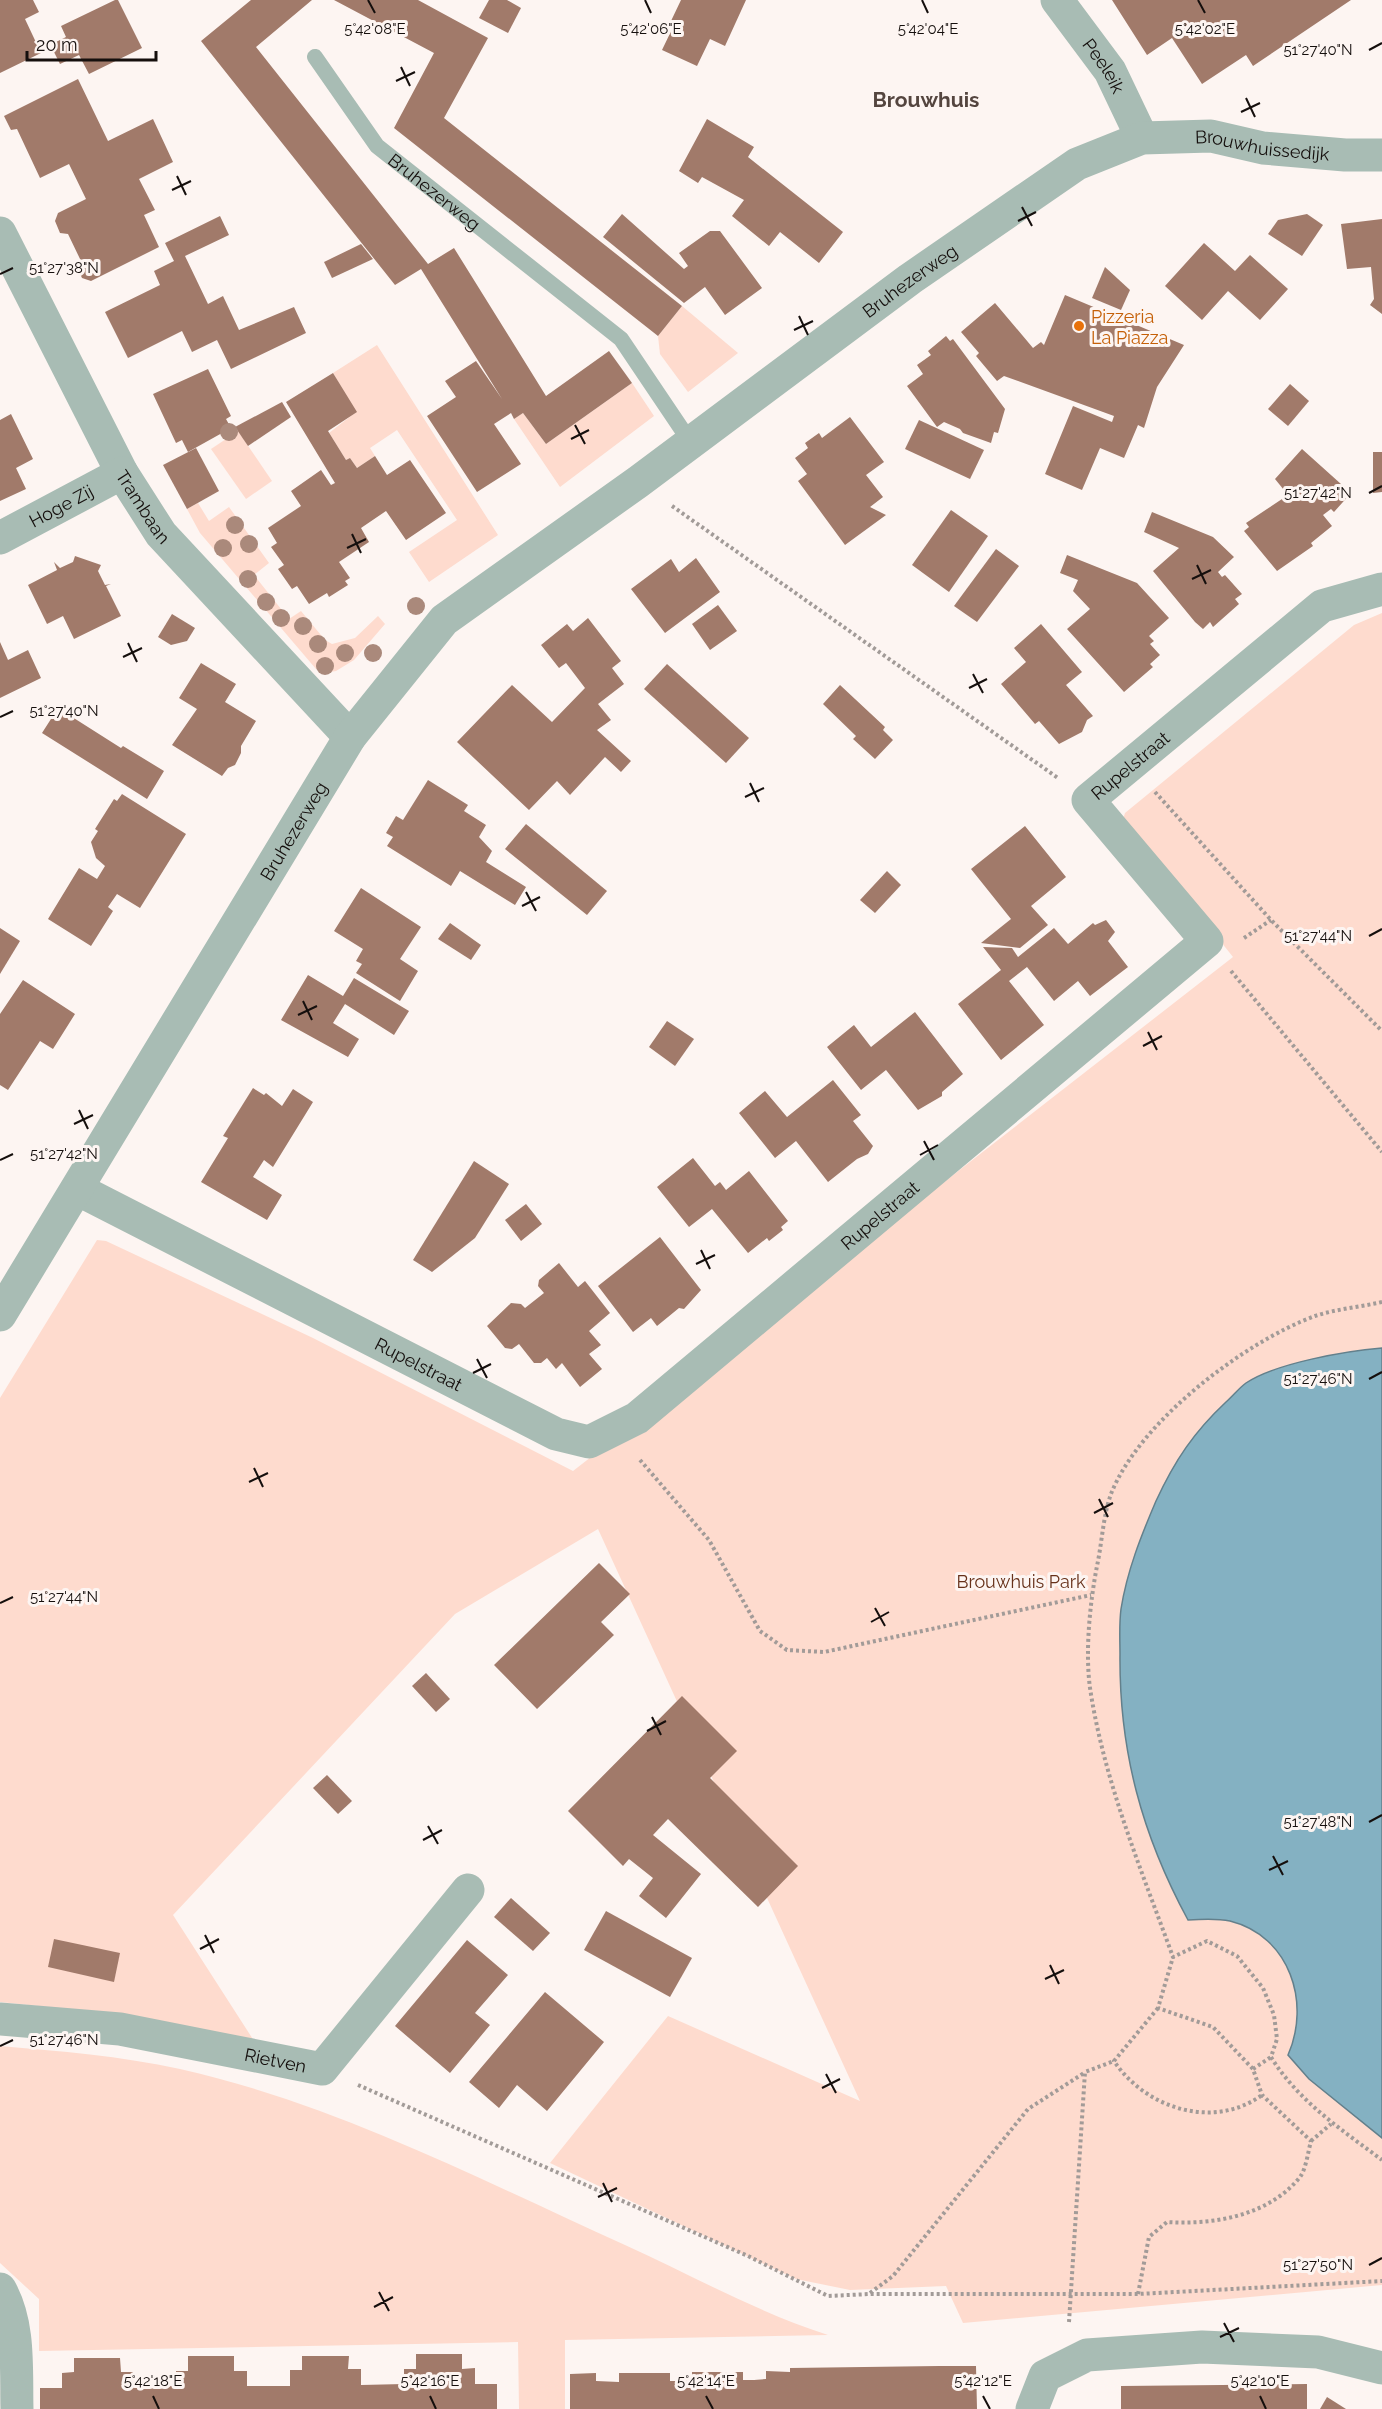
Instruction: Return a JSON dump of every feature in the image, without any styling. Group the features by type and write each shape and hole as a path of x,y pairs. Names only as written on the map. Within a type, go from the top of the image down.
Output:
{"street":[{"name":"Peeleik","path":"1057,0 1110,71 1142,138"},
{"name":"Brouwhuissedijk","path":"1142,138 1211,136 1263,148 1345,155 1382,155"},
{"name":"Bruhezerweg","path":"0,1315 350,737 444,620 638,482 910,279 1077,164 1142,138"},
{"name":"Trambaan","path":"0,233 122,473 161,534 350,737"},
{"name":"Hoge Zij","path":"0,538 122,473"},
{"name":"Rupelstraat","path":"77,1189 556,1434 589,1442 638,1418 1207,941 1088,800 1322,606 1382,589"},
{"name":"Rietven","path":"0,2019 120,2029 322,2070 468,1890"},
{"path":"0,2289 10,2306 18,2409"},
{"path":"1032,2409 1056,2370 1087,2355 1202,2347 1317,2352 1382,2368"}],"lane":[{"name":"Bruhezerweg","path":"315,57 377,146 621,339 691,443"}],"path":[{"path":"638,482 1088,800"},
{"path":"1131,765 1271,920 1382,1031"},
{"path":"1207,941 1382,1152"},
{"path":"870,2294 901,2267 1028,2109 1085,2072 1114,2061 1158,2008 1173,1957 1111,1784 1090,1686 1092,1595 1111,1495 1132,1457 1159,1424 1219,1370 1265,1338 1317,1316 1382,1302"},
{"path":"615,1429 709,1540 760,1631 787,1650 824,1652 1092,1595"},
{"path":"1173,1957 1207,1941 1237,1956 1263,1988 1274,2015 1277,2039 1271,2057 1252,2068"},
{"path":"1158,2008 1213,2027 1252,2068 1262,2095 1311,2141"},
{"path":"1271,2057 1279,2069 1331,2124 1382,2160"},
{"path":"1114,2061 1126,2079 1156,2098 1192,2113 1230,2111 1249,2104 1262,2095"},
{"path":"322,2070 748,2256 828,2296 1138,2294 1382,2281"},
{"path":"1056,2370 1070,2293 1085,2072"},
{"path":"1138,2294 1149,2237 1167,2222 1189,2223 1230,2219 1275,2200 1301,2176 1311,2141 1331,2124"}],"green space":[{"path":"682,306 738,353 688,392 660,354 658,336"},
{"path":"377,345 498,535 429,582 409,552 457,520 397,430 370,448 375,456 357,468 350,458 346,460 329,433 356,412 333,373"},
{"path":"632,383 654,416 560,487 514,419 523,413 546,444"},
{"path":"238,431 272,481 246,499 211,449"},
{"path":"198,503 209,521 229,507 269,563 254,575 289,619 301,611 325,640 332,644 355,638 378,616 385,624 354,660 336,671 325,673 316,669 200,533 187,509"},
{"name":"Brouwhuis Park","path":"1382,613 1382,2285 963,2323 946,2286 850,2290 796,2279 550,2163 668,2016 860,2101 598,1529 455,1614 173,1915 256,2044 77,2010 0,2002 0,1398 97,1240 106,1241 313,1338 573,1471 1233,957 1123,819 1125,813 1354,625"},
{"path":"0,2046 90,2054 158,2064 238,2084 295,2102 462,2170 750,2305 828,2335 565,2340 565,2409 519,2409 518,2342 39,2351 39,2299 0,2263"}],"water":[{"path":"1382,1348 1382,2138 1309,2079 1288,2055 1295,2035 1296,1994 1281,1956 1268,1941 1251,1929 1230,1921 1188,1920 1158,1856 1136,1792 1124,1725 1120,1632 1121,1609 1127,1581 1145,1527 1170,1472 1204,1424 1243,1385 1259,1376 1312,1359"}],"building":[{"path":"0,0 33,0 39,12 25,19 41,53 0,73"},
{"path":"118,0 142,48 89,74 79,55 60,64 52,48 55,46 54,43 66,37 61,26"},
{"path":"251,0 312,0 256,47 428,264 454,248 546,396 609,351 632,383 546,444 523,413 514,419 511,413 494,424 521,464 477,492 427,416 456,397 445,381 476,361 502,399 421,269 395,285 201,41"},
{"path":"334,0 418,0 488,38 444,118 682,306 658,336 394,128 434,53"},
{"path":"489,0 507,0 521,8 508,33 479,18"},
{"path":"681,0 746,0 725,46 710,39 697,66 662,50 675,23 671,21"},
{"path":"1112,0 1351,0 1253,66 1246,55 1202,84 1172,38 1147,55"},
{"path":"78,79 108,141 153,119 173,162 139,179 155,210 144,215 159,247 91,281 82,278 77,267 81,261 68,234 60,233 55,221 58,213 86,199 69,164 40,178 17,129 11,130 4,116"},
{"path":"707,119 754,147 748,157 843,232 819,263 780,232 769,246 732,216 744,200 702,177 698,183 679,171"},
{"path":"622,214 684,269 688,266 679,253 710,231 720,231 762,288 725,315 705,287 684,303 603,237"},
{"path":"1307,214 1323,225 1302,256 1268,234 1278,220"},
{"path":"220,216 229,235 185,256 208,304 223,296 239,330 294,307 306,333 231,369 217,340 192,352 182,331 128,358 105,312 160,285 154,271 174,261 165,243"},
{"path":"1382,219 1382,314 1370,305 1374,299 1371,267 1347,269 1341,224"},
{"path":"1204,243 1235,271 1250,255 1288,289 1260,320 1228,291 1202,320 1165,286"},
{"path":"361,244 373,259 332,278 324,262"},
{"path":"1105,267 1130,290 1121,310 1092,298"},
{"path":"1065,295 1184,345 1157,387 1144,428 1138,425 1124,458 1100,448 1082,490 1045,474 1073,406 1112,422 1114,416 1004,376 997,381 976,356 979,353 961,332 995,303 1033,348 1041,342 1044,345"},
{"path":"946,336 950,341 953,339 1005,409 998,433 994,432 991,443 963,433 960,429 944,422 937,427 907,386 923,374 917,365 931,355 928,351"},
{"path":"208,369 231,416 226,419 231,428 188,452 182,440 176,443 153,394"},
{"path":"333,373 357,412 328,431 346,460 350,458 357,468 375,456 387,475 410,460 446,513 406,540 386,511 361,528 369,542 339,562 350,578 345,581 348,585 329,597 327,593 309,604 297,586 292,589 278,569 284,565 271,547 277,543 268,528 301,506 291,491 321,470 331,485 335,483 286,402"},
{"path":"1290,384 1309,401 1288,426 1268,409"},
{"path":"282,402 291,417 248,446 235,427"},
{"path":"11,414 33,459 16,468 26,489 0,501 0,420"},
{"path":"850,417 884,462 866,475 883,497 870,507 886,515 845,545 798,481 807,474 795,458 808,448 805,443 819,433 822,438"},
{"path":"919,420 984,450 970,479 905,449"},
{"path":"196,448 219,491 187,509 163,465"},
{"path":"1302,449 1351,493 1334,512 1331,509 1323,515 1332,526 1311,543 1313,546 1277,571 1244,531 1249,527 1246,523 1288,495 1275,479"},
{"path":"1373,452 1382,452 1382,492 1373,493"},
{"path":"951,510 988,536 949,592 912,565"},
{"path":"1152,512 1213,537 1234,557 1218,572 1222,577 1225,575 1242,594 1235,599 1239,604 1213,627 1210,622 1203,629 1195,622 1153,571 1179,548 1144,532"},
{"path":"996,549 1019,566 977,622 954,606"},
{"path":"1067,555 1137,583 1169,618 1149,636 1154,641 1150,644 1160,655 1150,664 1153,667 1124,692 1067,629 1090,609 1073,591 1078,580 1060,573"},
{"path":"75,556 101,565 98,571 105,585 111,584 106,586 121,616 74,639 63,616 47,624 28,585 57,570 54,562 60,568 73,562"},
{"path":"696,558 720,592 665,633 631,589 671,559 679,572"},
{"path":"718,605 737,631 710,650 692,624"},
{"path":"172,614 195,628 187,641 171,645 158,637"},
{"path":"588,618 621,661 612,668 624,684 598,704 611,720 597,730 631,761 621,772 605,757 570,795 557,781 529,810 457,742 512,685 552,722 585,688 566,663 559,668 541,645 567,624 573,631"},
{"path":"1041,624 1082,672 1066,685 1093,716 1087,720 1082,732 1059,744 1039,721 1035,724 1001,684 1026,662 1014,648"},
{"path":"0,642 8,660 28,650 41,678 0,698"},
{"path":"201,663 236,684 225,702 256,721 241,746 241,753 235,765 228,768 222,776 172,745 197,709 179,698"},
{"path":"667,664 749,738 726,763 644,689"},
{"path":"840,685 885,727 883,730 893,740 875,759 853,739 856,736 823,704"},
{"path":"58,708 121,748 123,746 164,771 147,799 42,733"},
{"path":"428,780 468,805 464,811 486,825 479,837 492,851 486,862 526,887 515,905 460,871 451,886 387,846 393,837 386,833 396,816 403,820"},
{"path":"122,794 186,834 140,908 117,894 108,907 113,911 91,946 48,919 79,868 97,879 105,866 96,858 91,842 98,831 95,829 114,799 117,801"},
{"path":"526,824 607,891 587,915 505,849"},
{"path":"1025,826 1066,877 1031,906 1048,925 1020,948 981,943 1011,919 971,869"},
{"path":"887,871 901,885 875,913 860,900"},
{"path":"361,888 421,927 400,959 418,971 400,1001 356,973 362,964 356,961 363,949 334,931"},
{"path":"1106,920 1115,932 1108,941 1128,967 1090,996 1078,981 1054,1001 1027,967 1009,981 1044,1025 1001,1060 958,1004 1001,970 983,947 1012,948 1018,957 1054,928 1068,944 1093,923 1095,925"},
{"path":"450,923 481,945 471,960 438,939"},
{"path":"0,928 20,941 0,974"},
{"path":"308,975 343,996 354,978 409,1011 394,1035 345,1004 333,1023 359,1039 348,1057 281,1020"},
{"path":"23,980 75,1014 53,1049 40,1041 8,1090 0,1085 0,1014"},
{"path":"915,1012 963,1074 942,1092 942,1096 918,1110 886,1070 861,1090 827,1047 854,1025 871,1047"},
{"path":"667,1021 694,1039 675,1066 649,1047"},
{"path":"833,1080 861,1115 853,1121 873,1146 868,1154 857,1159 828,1182 796,1141 775,1158 739,1113 765,1091 787,1117"},
{"path":"253,1088 264,1095 266,1093 282,1106 293,1089 313,1102 273,1167 264,1160 253,1177 282,1195 267,1220 201,1182 228,1138 223,1136"},
{"path":"693,1158 715,1186 720,1182 726,1190 749,1171 788,1221 781,1227 783,1230 769,1241 767,1238 748,1253 712,1209 689,1227 657,1187"},
{"path":"474,1161 509,1184 475,1238 432,1272 413,1260"},
{"path":"526,1204 542,1224 521,1241 505,1220"},
{"path":"660,1237 701,1290 684,1309 679,1308 657,1326 651,1318 633,1332 598,1286"},
{"path":"559,1263 578,1287 585,1281 610,1313 589,1331 601,1345 589,1354 602,1369 580,1387 562,1363 556,1369 547,1358 541,1363 534,1363 519,1344 512,1349 505,1348 487,1326 511,1303 521,1304 525,1308 544,1293 538,1286 539,1280"},
{"path":"599,1563 630,1594 601,1622 614,1635 537,1709 494,1665"},
{"path":"426,1673 450,1699 436,1712 412,1686"},
{"path":"682,1696 737,1751 710,1778 798,1866 758,1907 668,1819 653,1835 701,1874 666,1918 639,1896 653,1878 629,1859 623,1866 568,1811"},
{"path":"327,1775 352,1801 338,1814 313,1788"},
{"path":"511,1898 550,1933 533,1951 494,1917"},
{"path":"606,1911 692,1958 670,1997 584,1950"},
{"path":"54,1939 120,1953 114,1982 48,1967"},
{"path":"467,1940 508,1975 475,2013 490,2025 450,2073 395,2026"},
{"path":"545,1992 604,2042 547,2111 517,2085 499,2108 469,2082"},
{"path":"416,2354 462,2354 462,2369 475,2368 475,2384 497,2384 497,2409 40,2409 40,2388 62,2388 62,2373 74,2372 74,2358 120,2358 121,2372 133,2372 133,2387 176,2386 176,2371 188,2371 188,2356 234,2356 234,2371 247,2371 247,2386 290,2386 290,2370 302,2370 302,2356 349,2356 348,2369 361,2369 361,2385 404,2384 404,2369 416,2369"},
{"path":"976,2366 977,2409 570,2409 570,2374 596,2373 596,2381 619,2382 619,2373 670,2373 670,2381 681,2381 692,2380 692,2372 743,2372 743,2380 754,2380 766,2379 766,2371 790,2372 790,2368"},
{"path":"1307,2384 1307,2409 1121,2409 1121,2386"},
{"path":"1327,2397 1346,2409 1320,2409"}],"place":[{"name":"Pizzeria La Piazza","path":"1079,326"}],"district":[{"name":"Brouwhuis","path":"926,99"}]}
